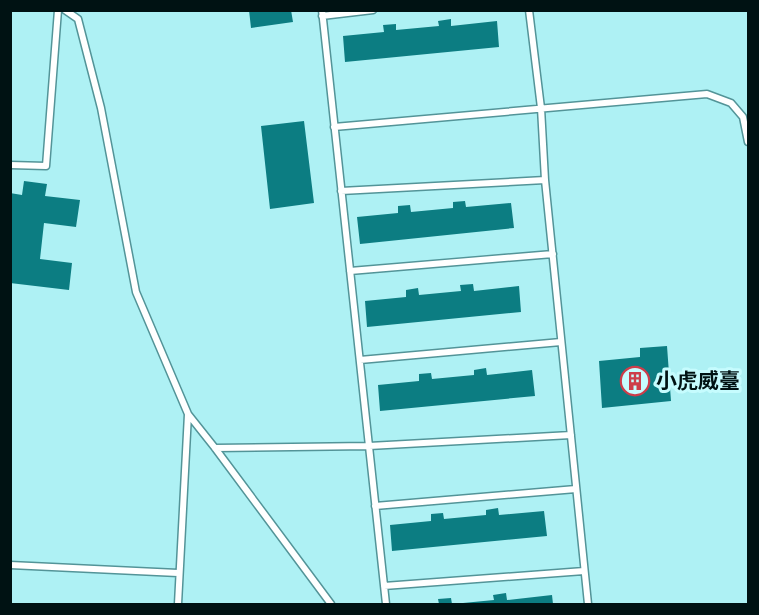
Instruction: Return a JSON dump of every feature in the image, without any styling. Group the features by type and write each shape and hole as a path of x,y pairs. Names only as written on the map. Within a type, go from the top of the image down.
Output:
{"lane":[{"path":"10,165 46,166 58,10"},
{"path":"65,10 78,19 88,55 136,292 188,414 332,604"},
{"path":"373,10 322,13 386,604"},
{"path":"529,10 541,108 545,180 588,604"},
{"path":"334,127 707,94 731,103 746,117 748,142"},
{"path":"341,191 545,180"},
{"path":"350,272 553,254"},
{"path":"360,360 561,342"},
{"path":"178,604 188,414"},
{"path":"215,448 369,446 571,435"},
{"path":"375,506 576,489"},
{"path":"10,565 178,573"},
{"path":"384,586 584,571"}],"building":[{"path":"249,10 291,10 293,22 251,28"},
{"path":"451,19 451,26 497,21 499,47 345,62 343,36 384,32 383,25 396,24 396,30 439,26 438,21"},
{"path":"304,121 314,203 270,209 261,126"},
{"path":"24,181 47,184 45,196 80,200 76,227 44,223 40,259 72,263 69,290 10,283 12,221 10,221 10,193 22,195"},
{"path":"465,201 466,207 511,203 514,228 360,244 357,217 398,213 398,206 410,205 411,212 453,208 453,202"},
{"path":"473,284 474,291 519,286 521,312 367,327 365,301 406,297 406,290 418,288 419,295 461,291 460,285"},
{"name":"小虎威臺","path":"667,346 671,401 602,408 599,361 640,357 640,348"},
{"path":"486,368 487,375 532,370 535,396 380,411 378,385 419,381 419,374 431,373 432,379 474,375 474,370"},
{"path":"498,508 499,515 544,511 547,536 392,551 390,525 431,521 431,514 443,513 444,519 486,515 486,510"},
{"path":"506,593 507,600 552,595 553,604 463,604 494,600 493,595"},
{"path":"451,598 452,604 439,604 438,599"}],"place":[{"name":"小虎威臺","path":"635,381"}]}
